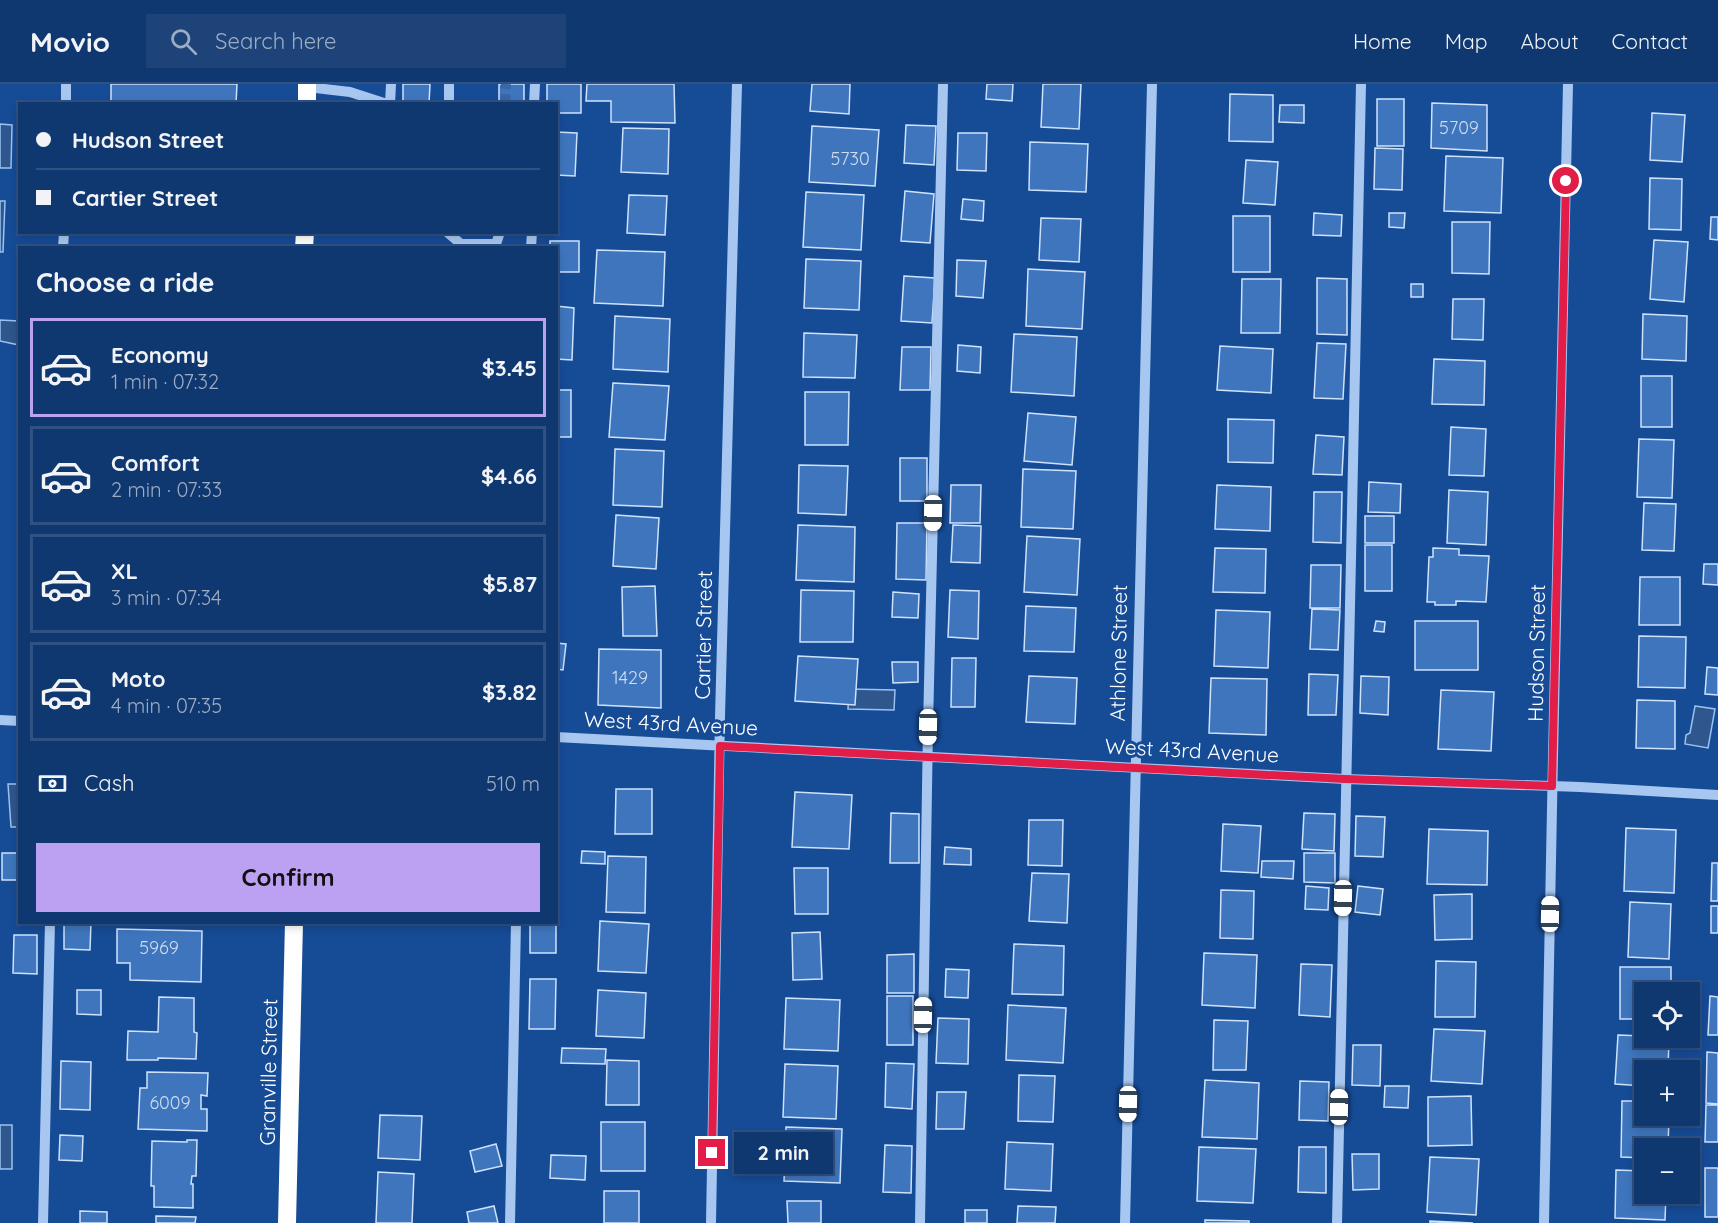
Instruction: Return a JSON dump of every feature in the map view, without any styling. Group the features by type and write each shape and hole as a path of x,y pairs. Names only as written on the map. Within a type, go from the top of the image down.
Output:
{"highway":[{"name":"Granville Street","path":"287,1223 294,924"}],"street":[{"path":"66,84 66,102"},
{"path":"388,102 391,84"},
{"path":"449,84 449,102"},
{"path":"534,102 535,84"},
{"name":"Cartier Street","path":"711,1223 720,746 737,84"},
{"path":"920,1223 943,84"},
{"name":"Athlone Street","path":"1125,1223 1152,84"},
{"path":"1337,1223 1362,84"},
{"name":"Hudson Street","path":"1544,1223 1568,84"},
{"path":"307,92 350,93 381,102"},
{"path":"449,234 461,244 496,244 499,234"},
{"path":"0,720 18,721"},
{"name":"West 43rd Avenue","path":"558,737 1135,766 1345,779 1552,786 1718,795"},
{"path":"43,1223 50,924"},
{"path":"510,1223 516,924"}],"water":[{"path":"0,124 12,125 11,168 0,168"},
{"path":"0,201 5,201 3,252 0,252"},
{"path":"0,320 18,321 18,345 0,341"},
{"path":"849,689 895,690 894,710 848,709"},
{"path":"1695,706 1715,709 1708,748 1685,744 1686,735 1690,733"},
{"path":"8,784 18,784 18,827 11,827"},
{"path":"0,1125 12,1125 12,1169 0,1169"}],"building":[{"path":"111,84 237,84 236,102 111,102"},
{"path":"403,84 430,84 429,102 403,102"},
{"path":"499,84 524,84 524,102 499,102"},
{"path":"547,84 581,84 581,113 558,113 558,102 547,102"},
{"path":"587,84 674,84 675,123 611,122 611,101 586,101"},
{"path":"812,84 850,84 849,114 810,111"},
{"path":"987,84 1013,84 1012,101 986,99"},
{"path":"1043,84 1081,84 1079,129 1041,127"},
{"path":"1230,94 1273,95 1273,142 1229,141"},
{"path":"1377,99 1404,99 1404,146 1377,146"},
{"path":"1432,103 1487,105 1487,151 1431,148"},
{"path":"1280,105 1304,105 1304,123 1279,122"},
{"path":"1652,113 1685,115 1682,162 1650,160"},
{"path":"906,125 936,126 934,165 904,163"},
{"path":"812,126 879,130 875,186 809,182"},
{"path":"623,128 669,129 668,174 621,172"},
{"path":"558,132 577,133 575,176 558,175"},
{"path":"958,133 987,133 986,171 957,170"},
{"path":"1030,142 1088,144 1086,192 1029,190"},
{"path":"1375,148 1403,149 1402,190 1374,189"},
{"path":"1446,156 1503,158 1501,213 1444,211"},
{"path":"1246,160 1278,162 1275,205 1243,203"},
{"path":"1650,178 1682,179 1681,230 1649,229"},
{"path":"905,191 934,194 930,243 901,241"},
{"path":"806,192 864,195 861,250 803,247"},
{"path":"629,195 667,196 665,235 627,233"},
{"path":"963,199 984,201 983,221 961,219"},
{"path":"1314,213 1342,215 1341,236 1313,235"},
{"path":"1389,213 1405,213 1404,228 1389,227"},
{"path":"1233,216 1270,216 1270,272 1233,272"},
{"path":"1711,217 1718,217 1718,240 1710,239"},
{"path":"1041,218 1081,219 1079,262 1039,260"},
{"path":"1452,222 1490,222 1489,274 1452,273"},
{"path":"1654,240 1688,242 1684,302 1650,299"},
{"path":"550,241 579,241 579,272 558,272 558,246 550,246"},
{"path":"597,250 665,252 663,306 594,303"},
{"path":"806,259 861,261 859,310 804,308"},
{"path":"957,260 986,261 983,298 956,296"},
{"path":"1028,269 1085,272 1082,329 1026,326"},
{"path":"904,276 935,278 932,323 901,321"},
{"path":"1317,278 1347,279 1347,335 1317,334"},
{"path":"1242,279 1281,279 1280,333 1241,333"},
{"path":"1411,284 1423,284 1423,297 1411,297"},
{"path":"1453,299 1484,299 1483,340 1452,339"},
{"path":"558,306 574,308 572,360 558,359"},
{"path":"1643,314 1687,316 1686,361 1642,359"},
{"path":"615,316 670,319 668,372 613,369"},
{"path":"804,333 857,335 855,378 803,377"},
{"path":"1014,334 1077,337 1074,396 1011,392"},
{"path":"1317,343 1346,344 1343,399 1314,398"},
{"path":"958,345 981,347 980,373 957,371"},
{"path":"1220,346 1273,349 1271,393 1217,390"},
{"path":"902,347 931,347 930,390 900,390"},
{"path":"1434,359 1485,361 1484,405 1432,404"},
{"path":"1641,376 1672,376 1672,427 1641,427"},
{"path":"613,383 669,386 665,440 609,437"},
{"path":"558,390 571,390 571,437 558,437"},
{"path":"805,392 849,392 848,445 805,445"},
{"path":"1028,413 1076,417 1072,465 1024,461"},
{"path":"1228,419 1274,420 1273,463 1228,462"},
{"path":"1451,427 1486,429 1484,476 1449,475"},
{"path":"1316,435 1344,437 1342,475 1313,474"},
{"path":"1639,439 1674,440 1672,498 1637,497"},
{"path":"615,449 664,451 662,507 613,505"},
{"path":"900,458 927,458 927,501 900,501"},
{"path":"799,465 848,466 846,515 798,513"},
{"path":"1023,469 1076,471 1073,529 1021,527"},
{"path":"1369,482 1401,484 1400,513 1368,512"},
{"path":"951,485 981,485 980,523 950,523"},
{"path":"1217,485 1271,487 1270,531 1215,529"},
{"path":"1449,490 1488,492 1486,545 1447,543"},
{"path":"1314,492 1342,492 1341,543 1313,542"},
{"path":"1644,503 1676,504 1674,551 1642,550"},
{"path":"616,515 659,518 656,569 613,566"},
{"path":"1365,516 1394,516 1394,543 1365,543"},
{"path":"897,523 927,523 926,580 896,579"},
{"path":"798,525 855,527 854,582 796,580"},
{"path":"953,525 981,526 980,563 951,562"},
{"path":"1027,536 1080,539 1077,595 1024,592"},
{"path":"1365,545 1392,545 1392,591 1365,591"},
{"path":"1215,548 1266,549 1265,593 1213,592"},
{"path":"1433,548 1459,549 1459,555 1489,556 1486,602 1456,601 1456,605 1435,605 1435,602 1427,602 1429,557 1433,557"},
{"path":"1704,564 1718,564 1718,585 1703,584"},
{"path":"1311,565 1341,565 1340,608 1310,608"},
{"path":"1640,577 1680,577 1680,625 1639,625"},
{"path":"655,586 657,636 623,636 622,587"},
{"path":"801,590 854,591 853,642 800,642"},
{"path":"950,590 979,591 978,639 948,637"},
{"path":"893,592 919,594 918,618 892,617"},
{"path":"1026,606 1076,608 1074,652 1024,651"},
{"path":"1312,609 1340,610 1338,650 1310,649"},
{"path":"1216,610 1270,612 1268,668 1214,666"},
{"path":"1376,621 1385,622 1384,632 1374,631"},
{"path":"1415,621 1478,621 1478,670 1415,670"},
{"path":"1639,636 1686,637 1685,688 1638,687"},
{"path":"558,643 566,644 563,670 558,669"},
{"path":"599,649 661,650 661,708 598,705"},
{"path":"798,656 858,659 855,705 795,701"},
{"path":"952,658 976,658 975,707 951,707"},
{"path":"892,662 918,662 918,682 893,683"},
{"path":"1707,667 1718,668 1718,695 1705,694"},
{"path":"1309,674 1338,675 1336,715 1308,715"},
{"path":"1029,676 1077,678 1075,724 1026,722"},
{"path":"1361,676 1389,677 1388,715 1360,713"},
{"path":"1211,678 1267,679 1266,735 1209,733"},
{"path":"1441,690 1494,692 1491,751 1438,749"},
{"path":"1637,700 1675,701 1675,749 1636,748"},
{"path":"616,789 652,789 652,834 615,834"},
{"path":"795,792 852,795 849,849 792,847"},
{"path":"891,813 919,814 919,863 890,863"},
{"path":"1304,813 1335,814 1334,851 1302,849"},
{"path":"1356,816 1385,817 1383,857 1355,856"},
{"path":"1029,820 1063,820 1062,866 1028,865"},
{"path":"1223,824 1261,826 1258,873 1221,871"},
{"path":"1626,828 1676,830 1674,893 1624,891"},
{"path":"1429,829 1488,831 1487,885 1427,884"},
{"path":"945,847 971,849 971,865 944,864"},
{"path":"582,851 605,852 605,864 581,863"},
{"path":"2,853 18,853 18,880 2,880"},
{"path":"1304,853 1335,853 1335,883 1304,882"},
{"path":"608,856 646,857 645,913 606,912"},
{"path":"1262,861 1294,861 1293,879 1261,877"},
{"path":"1712,863 1718,863 1718,901 1711,901"},
{"path":"794,868 828,868 828,914 795,914"},
{"path":"1032,873 1069,874 1067,923 1029,921"},
{"path":"1306,886 1329,888 1328,910 1305,909"},
{"path":"1358,886 1383,889 1380,915 1355,912"},
{"path":"1221,890 1254,891 1253,939 1220,938"},
{"path":"1472,894 1472,939 1435,940 1434,895"},
{"path":"1630,902 1671,904 1669,959 1628,957"},
{"path":"1711,906 1718,906 1718,933 1711,933"},
{"path":"600,921 649,924 646,973 598,971"},
{"path":"64,924 91,924 90,950 64,949"},
{"path":"530,924 556,924 556,953 530,953"},
{"path":"117,929 202,931 201,982 130,980 130,963 117,963"},
{"path":"820,932 822,979 793,980 792,933"},
{"path":"14,935 37,935 37,974 13,973"},
{"path":"1014,944 1064,946 1063,995 1012,994"},
{"path":"1204,953 1257,955 1255,1008 1202,1005"},
{"path":"914,954 914,993 887,993 887,955"},
{"path":"1436,961 1476,962 1475,1017 1435,1017"},
{"path":"1301,964 1332,965 1330,1017 1299,1015"},
{"path":"1620,967 1671,967 1671,982 1634,982 1634,1019 1620,1019"},
{"path":"946,969 969,970 968,998 945,997"},
{"path":"530,979 556,979 555,1029 529,1029"},
{"path":"77,990 101,990 101,1015 77,1014"},
{"path":"598,990 646,993 644,1038 596,1036"},
{"path":"887,996 913,996 913,1045 887,1045"},
{"path":"1710,996 1718,997 1718,1035 1708,1035"},
{"path":"159,997 194,998 194,1032 197,1033 196,1059 127,1060 128,1031 158,1032"},
{"path":"786,998 840,1000 838,1051 784,1049"},
{"path":"1008,1005 1066,1008 1063,1063 1006,1060"},
{"path":"938,1018 969,1019 968,1064 936,1063"},
{"path":"1214,1020 1248,1021 1246,1070 1213,1070"},
{"path":"1434,1029 1485,1031 1482,1084 1431,1081"},
{"path":"1618,1035 1634,1036 1634,1048 1669,1048 1668,1060 1634,1060 1634,1085 1615,1084"},
{"path":"1353,1045 1381,1045 1380,1086 1352,1085"},
{"path":"562,1048 606,1049 605,1064 561,1063"},
{"path":"1707,1052 1718,1053 1718,1104 1706,1103"},
{"path":"607,1060 639,1061 639,1105 606,1105"},
{"path":"61,1061 91,1062 90,1110 60,1109"},
{"path":"886,1063 914,1064 912,1109 885,1107"},
{"path":"785,1064 838,1066 836,1119 783,1117"},
{"path":"147,1072 208,1073 207,1096 201,1095 201,1109 207,1109 207,1131 138,1129 140,1088 147,1088"},
{"path":"1019,1075 1055,1076 1053,1122 1018,1121"},
{"path":"1205,1080 1259,1083 1257,1139 1202,1137"},
{"path":"1300,1081 1329,1082 1328,1121 1299,1120"},
{"path":"1385,1086 1409,1086 1408,1108 1384,1107"},
{"path":"937,1092 966,1092 964,1129 936,1129"},
{"path":"1471,1096 1472,1145 1428,1146 1428,1097"},
{"path":"1622,1101 1634,1101 1634,1126 1669,1126 1668,1138 1634,1138 1634,1158 1621,1157"},
{"path":"1706,1105 1718,1105 1718,1142 1705,1142"},
{"path":"380,1115 422,1116 420,1160 378,1158"},
{"path":"601,1122 645,1122 645,1171 601,1171"},
{"path":"786,1127 842,1129 840,1183 784,1181"},
{"path":"60,1135 83,1136 82,1161 59,1160"},
{"path":"187,1140 197,1140 196,1176 192,1176 191,1184 193,1184 193,1208 154,1207 154,1186 151,1186 152,1141 187,1142"},
{"path":"1007,1142 1053,1144 1051,1191 1005,1189"},
{"path":"496,1144 502,1166 475,1172 470,1151"},
{"path":"885,1145 912,1146 911,1193 883,1192"},
{"path":"1199,1147 1256,1149 1253,1203 1197,1201"},
{"path":"1299,1147 1326,1147 1326,1193 1298,1192"},
{"path":"1352,1154 1379,1154 1379,1189 1353,1190"},
{"path":"551,1155 586,1156 585,1180 550,1178"},
{"path":"1430,1157 1479,1159 1476,1215 1427,1212"},
{"path":"1705,1168 1718,1168 1718,1217 1705,1217"},
{"path":"1616,1170 1634,1171 1634,1204 1666,1204 1665,1220 1615,1218"},
{"path":"378,1172 414,1174 412,1223 376,1223"},
{"path":"604,1191 639,1191 639,1223 604,1223"},
{"path":"787,1201 821,1201 821,1223 788,1223"},
{"path":"494,1206 498,1223 469,1223 467,1212"},
{"path":"1018,1206 1056,1207 1055,1223 1017,1223"},
{"path":"965,1210 987,1210 987,1223 965,1223"},
{"path":"80,1211 107,1212 107,1223 80,1223"},
{"path":"156,1216 196,1217 195,1223 156,1223"},
{"path":"1205,1220 1249,1221 1249,1223 1205,1223"},
{"path":"1430,1221 1473,1223 1430,1223"}],"tunnel":[{"path":"505,102 506,84"}],"route":[{"path":"712,1153 720,746 1345,779 1552,786 1566,181"}]}
